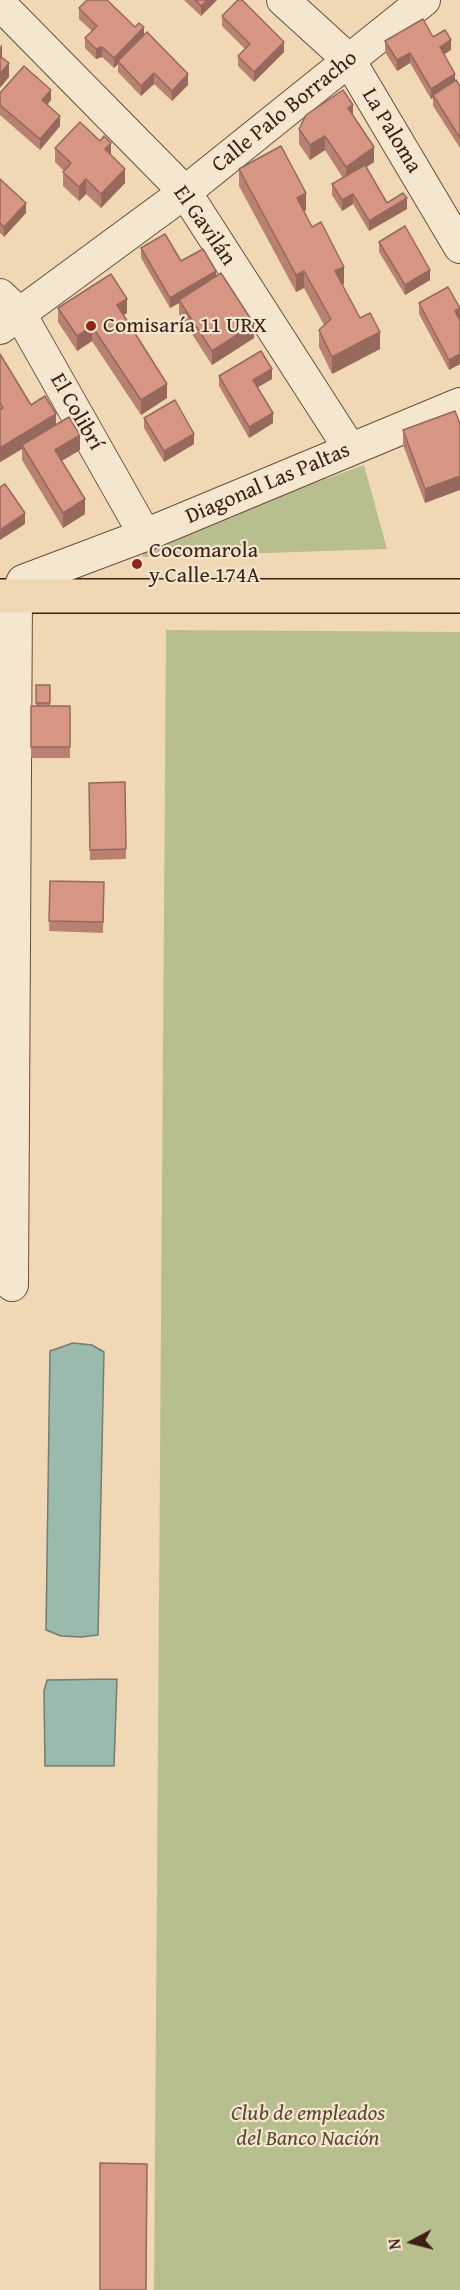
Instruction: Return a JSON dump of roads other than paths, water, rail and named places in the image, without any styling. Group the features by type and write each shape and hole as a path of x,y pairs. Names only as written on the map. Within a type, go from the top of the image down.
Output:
{"main road":[{"path":"8,596 460,596"}],"street":[{"name":"La Paloma","path":"283,0 349,60 460,247"},
{"name":"Calle Palo Borracho","path":"7,312 185,192 424,0"},
{"name":"El Gavilán","path":"0,4 185,192 350,449"},
{"name":"El Colibrí","path":"7,312 146,535"},
{"name":"Diagonal Las Paltas","path":"8,596 23,581 146,535 460,404"},
{"path":"8,596 12,1285"}],"place":[{"name":"Comisaría 11 URX","path":"91,326"},
{"name":"Cocomarola y Calle 174A","path":"137,564"}],"park label":[{"name":"Club de empleados del Banco Nación","path":"308,2126"}]}
